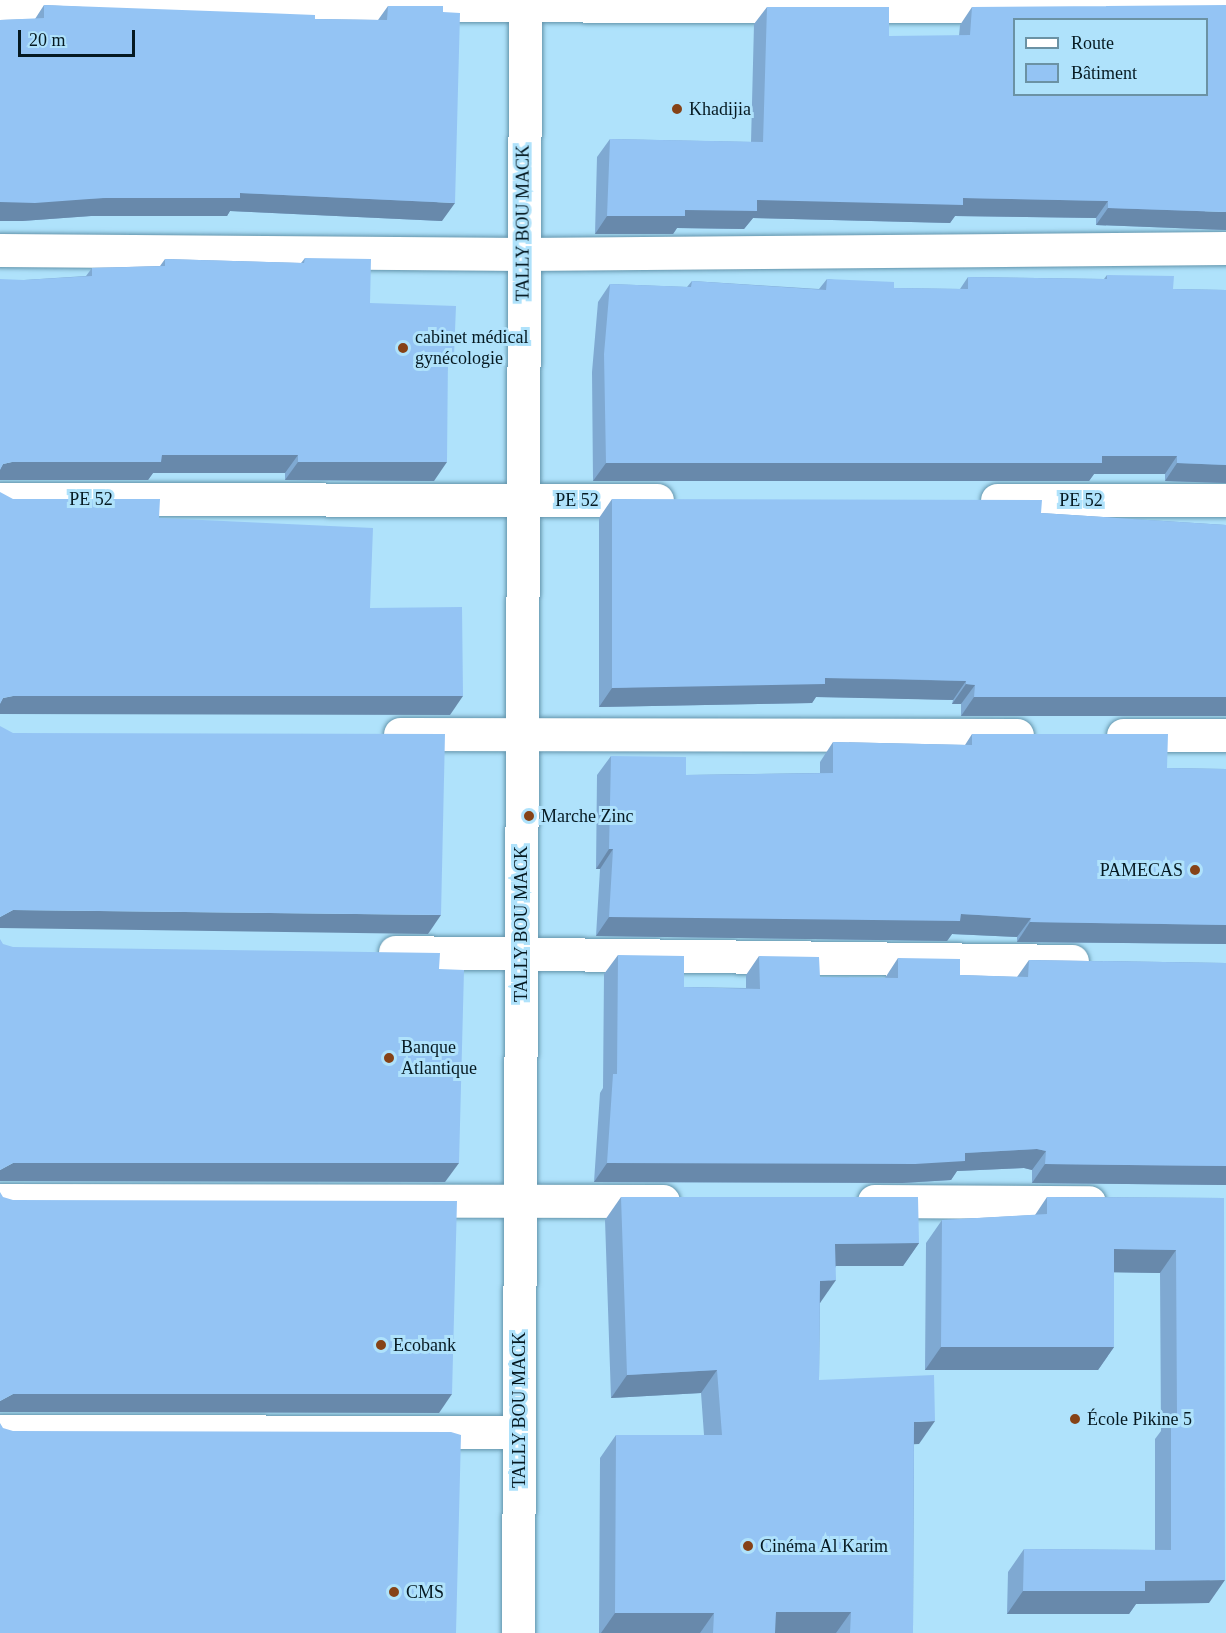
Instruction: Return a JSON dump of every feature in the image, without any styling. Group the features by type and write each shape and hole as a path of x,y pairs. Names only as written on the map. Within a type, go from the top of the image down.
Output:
{"street":[{"path":"0,5 525,3 1226,6"},
{"name":"TALLY BOU MACK","path":"518,1633 525,3"},
{"path":"0,250 523,254 1226,248"},
{"name":"PE 52","path":"0,499 690,500"},
{"name":"PE 52","path":"964,500 1226,500"},
{"path":"367,734 1047,735"},
{"path":"1095,735 1226,735"},
{"path":"367,952 1107,962"},
{"path":"0,1200 699,1201"},
{"path":"843,1201 1118,1202"},
{"path":"0,1431 518,1432"}],"building":[{"path":"44,5 315,15 315,19 387,20 388,6 443,6 443,12 460,13 455,203 240,193 240,198 103,198 35,203 0,202 0,20 44,18"},
{"path":"1226,5 1226,212 1108,208 1108,201 963,198 963,205 757,200 757,211 685,210 685,216 607,216 610,139 763,142 767,7 889,7 889,36 970,35 972,7"},
{"path":"305,258 371,259 370,303 456,306 454,356 448,355 447,462 298,462 298,455 162,455 161,462 12,462 3,464 0,470 0,279 92,276 92,268 165,266 165,259 304,263"},
{"path":"1107,275 1174,276 1173,289 1226,290 1226,465 1177,463 1177,456 1102,456 1102,463 606,463 604,354 610,284 691,287 692,281 826,290 827,279 894,282 894,288 968,289 968,277 1107,279"},
{"path":"0,492 13,499 160,499 159,518 373,528 370,608 462,607 463,696 13,696 3,698 0,704"},
{"path":"612,499 1042,500 1041,513 1226,525 1226,697 974,697 975,685 966,684 966,681 895,679 825,678 825,684 612,688"},
{"path":"0,726 13,733 445,734 441,915 13,910 0,917"},
{"path":"972,734 1168,734 1167,768 1226,769 1226,925 1030,922 1031,918 961,914 960,921 609,917 613,849 609,849 611,756 686,757 686,775 833,773 833,742 972,745"},
{"path":"0,939 3,944 13,947 440,953 439,969 464,970 459,1163 13,1163 0,1170"},
{"path":"618,955 684,956 684,987 760,989 759,956 819,957 820,977 898,978 898,958 960,959 960,975 1028,977 1029,960 1226,963 1226,1166 1045,1164 1046,1151 1037,1149 965,1153 965,1161 915,1164 607,1163 613,1074 617,1074"},
{"path":"0,1192 3,1197 13,1200 457,1201 452,1394 13,1394 0,1401"},
{"path":"621,1197 918,1197 919,1243 835,1244 836,1280 820,1281 819,1380 934,1375 935,1421 914,1422 913,1633 850,1633 851,1612 776,1612 775,1633 713,1633 714,1613 615,1613 616,1435 722,1435 717,1370 627,1375"},
{"path":"1047,1197 1224,1198 1225,1580 1145,1581 1145,1591 1023,1591 1024,1549 1171,1550 1171,1416 1177,1416 1176,1250 1114,1249 1114,1347 941,1347 942,1220 1047,1214"},
{"path":"0,1423 3,1428 13,1431 451,1432 461,1435 456,1633 0,1633"}],"place":[{"name":"Khadijia","path":"677,109"},
{"name":"cabinet médical gynécologie","path":"403,348"},
{"name":"Marche Zinc","path":"529,816"},
{"name":"PAMECAS","path":"1195,870"},
{"name":"Banque Atlantique","path":"389,1058"},
{"name":"Ecobank","path":"381,1345"},
{"name":"École Pikine 5","path":"1075,1419"},
{"name":"Cinéma Al Karim","path":"748,1546"},
{"name":"CMS","path":"394,1592"}]}
